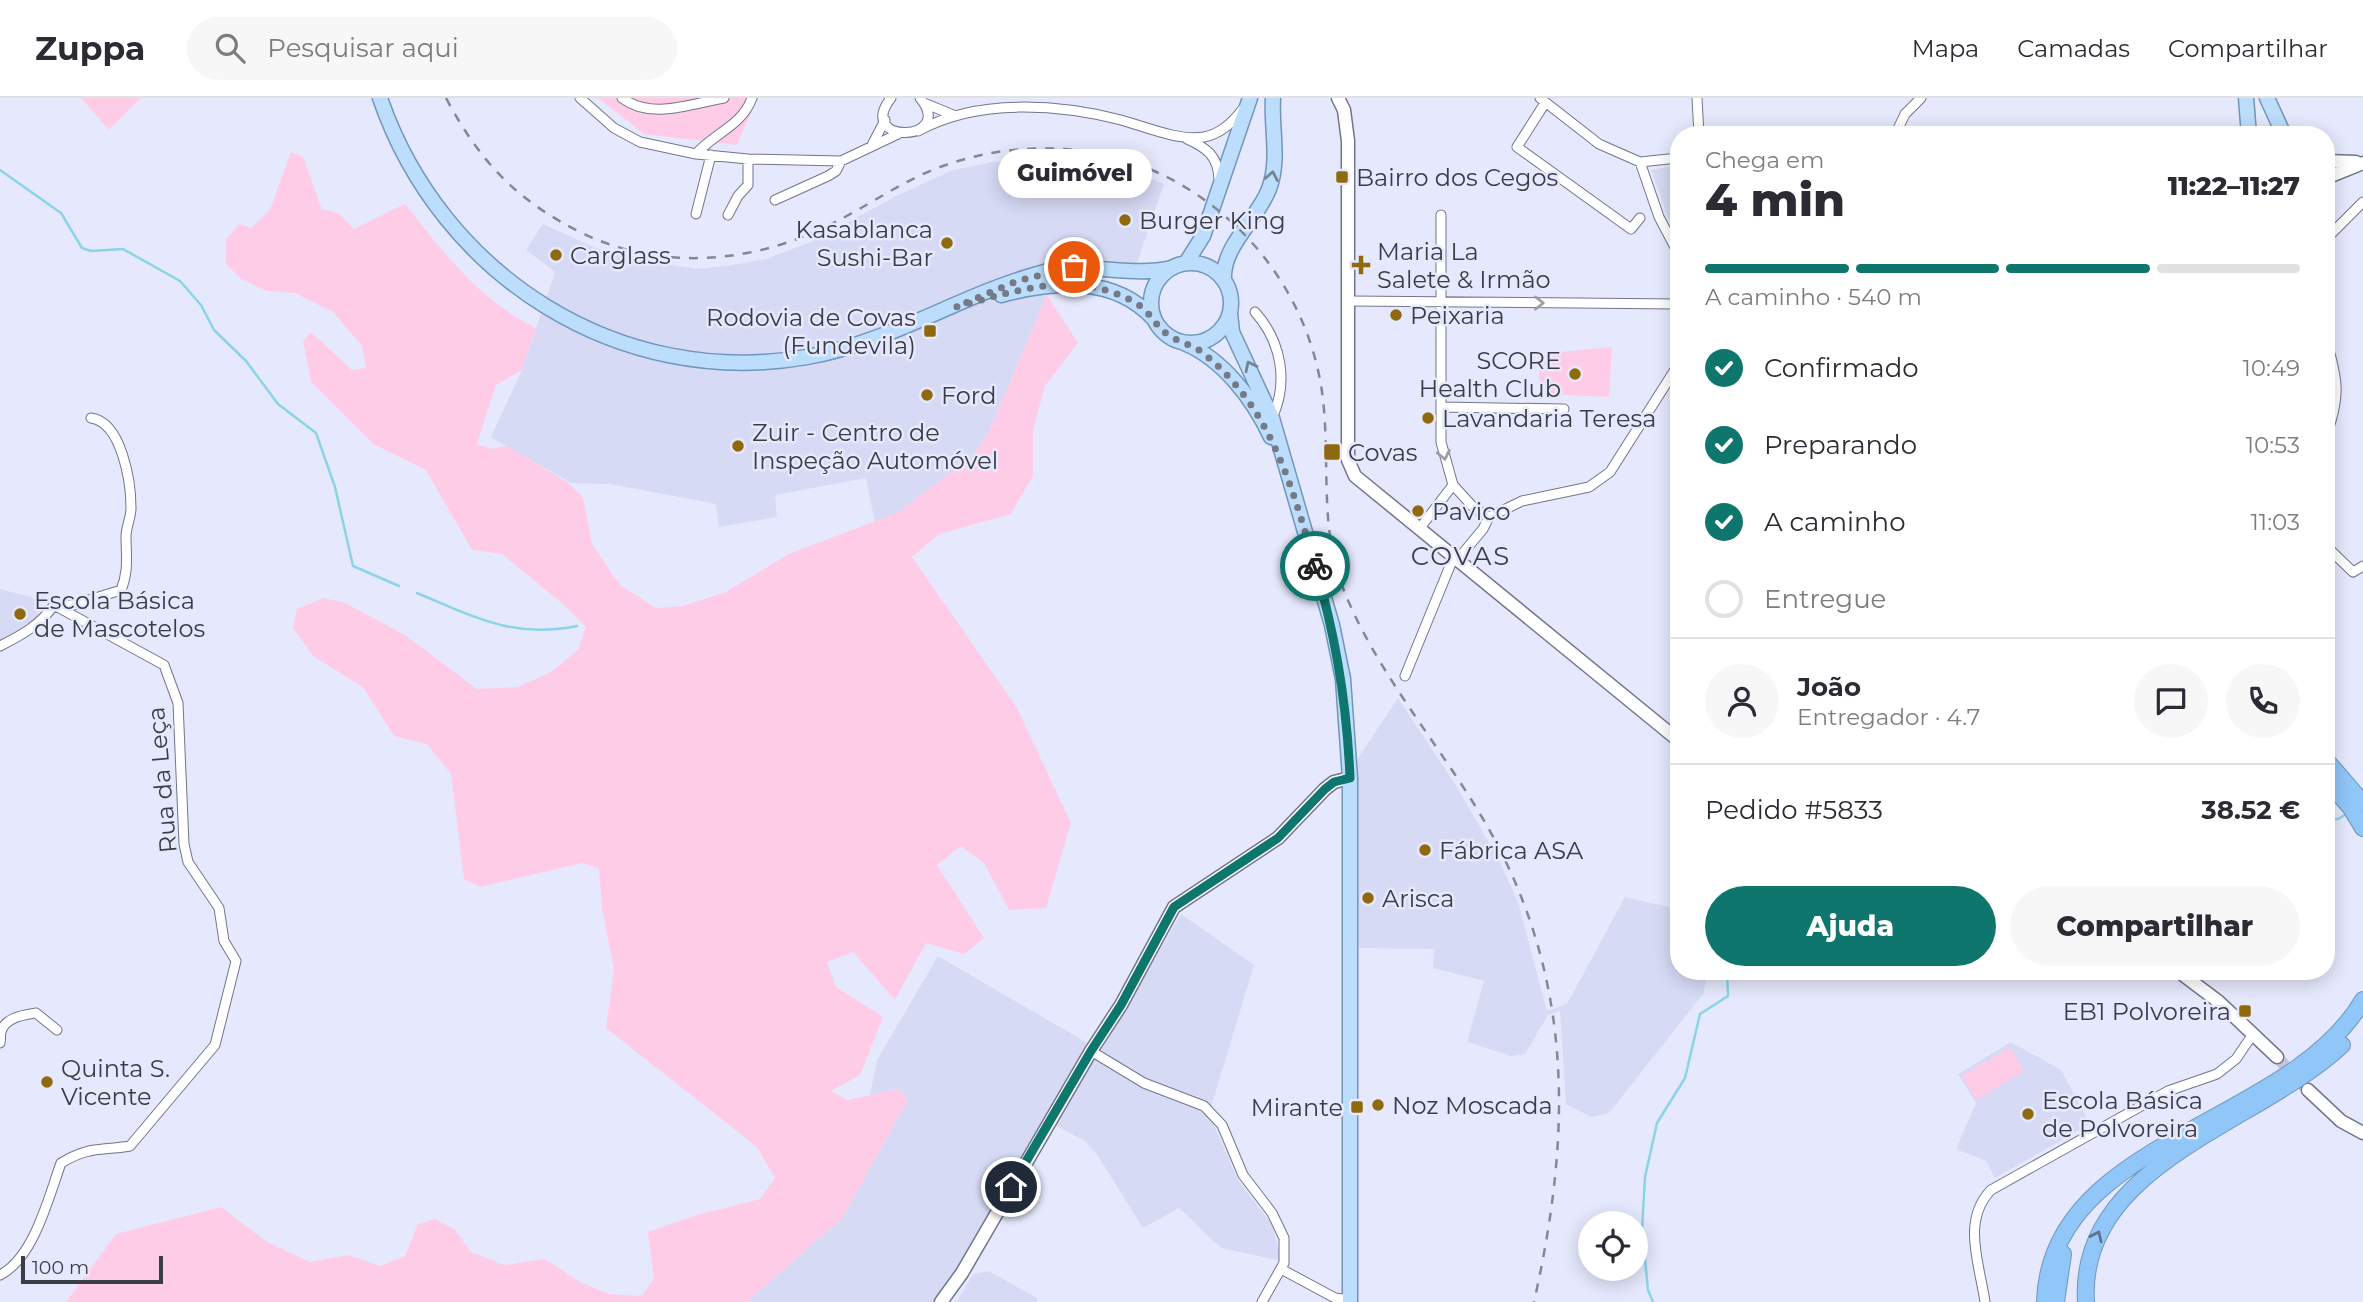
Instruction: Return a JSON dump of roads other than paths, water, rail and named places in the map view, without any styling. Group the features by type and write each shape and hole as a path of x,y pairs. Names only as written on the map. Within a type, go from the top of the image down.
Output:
{"highway":[{"path":"2335,770 2363,803"},
{"path":"2335,791 2363,828"},
{"path":"2045,1302 2051,1257 2067,1226 2092,1196 2135,1164 2304,1062 2341,1031 2363,1000"},
{"path":"2086,1302 2087,1267 2092,1249 2112,1210 2151,1173 2312,1071 2345,1043 2363,1018"},
{"path":"2056,1302 2061,1260 2080,1223 2094,1207 2133,1176 2220,1129"},
{"path":"2035,1302 2044,1255 2066,1215 2108,1175 2135,1164"}],"main road":[{"path":"380,98 408,164 460,236 503,278 537,302 603,336 695,362 763,363 847,347 956,307 1017,281 1058,269 1088,266 1138,272 1179,265 1207,266 1224,280"},
{"path":"1273,98 1275,150 1270,188 1258,212 1231,250 1223,269 1231,302 1232,332 1272,418 1338,649 1350,778 1350,1301"},
{"path":"1338,98 1344,110 1348,141 1348,460 1355,476 1670,733"},
{"path":"2246,98 2248,126"},
{"path":"2267,98 2280,126"},
{"path":"1154,318 1152,295 1163,275 1179,265 1203,236 1249,99"},
{"path":"2335,160 2363,162"},
{"path":"2335,174 2363,162"},
{"path":"956,307 1036,285 1072,284 1109,290 1137,304 1154,318 1160,328 1201,351 1240,388 1266,426 1289,476"},
{"path":"1180,341 1192,343 1216,334 1230,313"},
{"path":"942,1302 962,1273 1091,1051 1121,1005 1174,907 1278,838 1334,782 1350,778"},
{"path":"2190,980 2219,1002 2277,1057"},
{"path":"2308,1090 2342,1121 2363,1132"}],"street":[{"path":"580,98 614,128 640,142 696,154 748,159 841,161 898,134 918,131 955,115"},
{"path":"622,98 636,109 656,110 724,98"},
{"path":"696,154 709,139 737,123 752,98"},
{"path":"871,147 885,120 884,109 891,98"},
{"path":"1697,98 1699,126"},
{"path":"1899,126 1905,114 1920,98"},
{"path":"922,100 943,113 955,115 1007,109 1054,109 1116,119 1183,136 1206,137 1221,131 1249,99"},
{"path":"918,131 926,119 922,100"},
{"path":"1640,218 1631,229 1517,147 1543,100 1599,144 1640,162 1670,159"},
{"path":"885,120 898,134"},
{"path":"1183,136 1207,149 1213,156 1219,186"},
{"path":"696,214 711,155"},
{"path":"728,215 738,196 748,186 748,159"},
{"path":"775,200 828,176 836,171 841,161"},
{"path":"1640,162 1659,216 1670,237"},
{"path":"2335,230 2363,202"},
{"path":"1441,215 1441,442 1453,485 1474,508 1489,517"},
{"path":"1349,301 1670,304"},
{"path":"1255,313 1279,347 1278,406 1272,418"},
{"path":"2335,368 2338,378 2335,412"},
{"path":"1405,676 1456,557 1483,529 1489,517 1522,501 1589,487 1611,472 1670,378"},
{"path":"1441,407 1564,409"},
{"path":"0,646 24,635 45,618 54,605 73,605 121,590 125,579 126,535 131,510 128,481 113,433 98,419 91,418"},
{"path":"1420,528 1453,485"},
{"path":"2335,554 2354,572 2363,566"},
{"name":"Rua da Leça","path":"0,1275 11,1269 34,1234 61,1163 80,1151 130,1146 215,1045 236,961 224,941 219,908 188,862 178,703 164,665 54,605"},
{"path":"0,1043 1,1031 11,1019 21,1015 36,1013 57,1030"},
{"path":"1985,1302 1973,1230 1978,1209 1991,1190 2168,1091 2217,1073 2236,1059 2253,1034"},
{"path":"1091,1051 1144,1083 1204,1106 1216,1116 1243,1175 1281,1228 1285,1253 1280,1269 1262,1302"},
{"path":"1280,1269 1335,1298 1350,1301"}],"waterway":[{"path":"0,170 61,213 82,248 91,251 123,249 180,281 201,305 214,330 246,361 278,404 316,433 335,487 353,566 399,586"},
{"path":"417,593 476,617 514,628 533,630 577,626"},
{"path":"2335,819 2348,813"},
{"path":"1653,1302 1648,1290 1642,1229 1645,1177 1657,1123 1685,1078 1700,1014 1728,996 1727,980"}],"tunnel":[{"path":"2277,1057 2308,1090"}],"railway":[{"path":"446,98 472,142 502,178 519,193 559,221 582,233 641,253 702,258 763,250 821,229 908,181 948,164 977,156 1036,148 1096,153 1152,170 1187,188 1218,210 1246,237 1271,266 1291,299 1307,334 1318,371 1324,410 1328,519 1341,583 1368,641 1474,804 1507,864 1531,924 1547,985 1556,1046 1559,1108 1556,1172 1534,1302"}],"place":[{"name":"Bairro dos Cegos","path":"1342,177"},
{"name":"Burger King","path":"1125,220"},
{"name":"Kasablanca Sushi-Bar","path":"947,243"},
{"name":"Carglass","path":"556,255"},
{"name":"Maria La Salete & Irmão","path":"1361,265"},
{"name":"Guimóvel","path":"1074,267"},
{"name":"Peixaria","path":"1396,315"},
{"name":"Rodovia de Covas (Fundevila)","path":"930,331"},
{"name":"SCORE Health Club","path":"1575,374"},
{"name":"Ford","path":"927,395"},
{"name":"Lavandaria Teresa","path":"1428,418"},
{"name":"Zuir - Centro de Inspeção Automóvel","path":"738,446"},
{"name":"Covas","path":"1332,452"},
{"name":"Pavico","path":"1418,511"},
{"name":"Escola Básica de Mascotelos","path":"20,614"},
{"name":"Fábrica ASA","path":"1425,850"},
{"name":"Arisca","path":"1368,898"},
{"name":"EB1 Polvoreira","path":"2245,1011"},
{"name":"Quinta S. Vicente","path":"47,1082"},
{"name":"Noz Moscada","path":"1378,1105"},
{"name":"Mirante","path":"1357,1107"},
{"name":"Escola Básica de Polvoreira","path":"2028,1114"}],"district":[{"name":"COVAS","path":"1461,556"}]}
